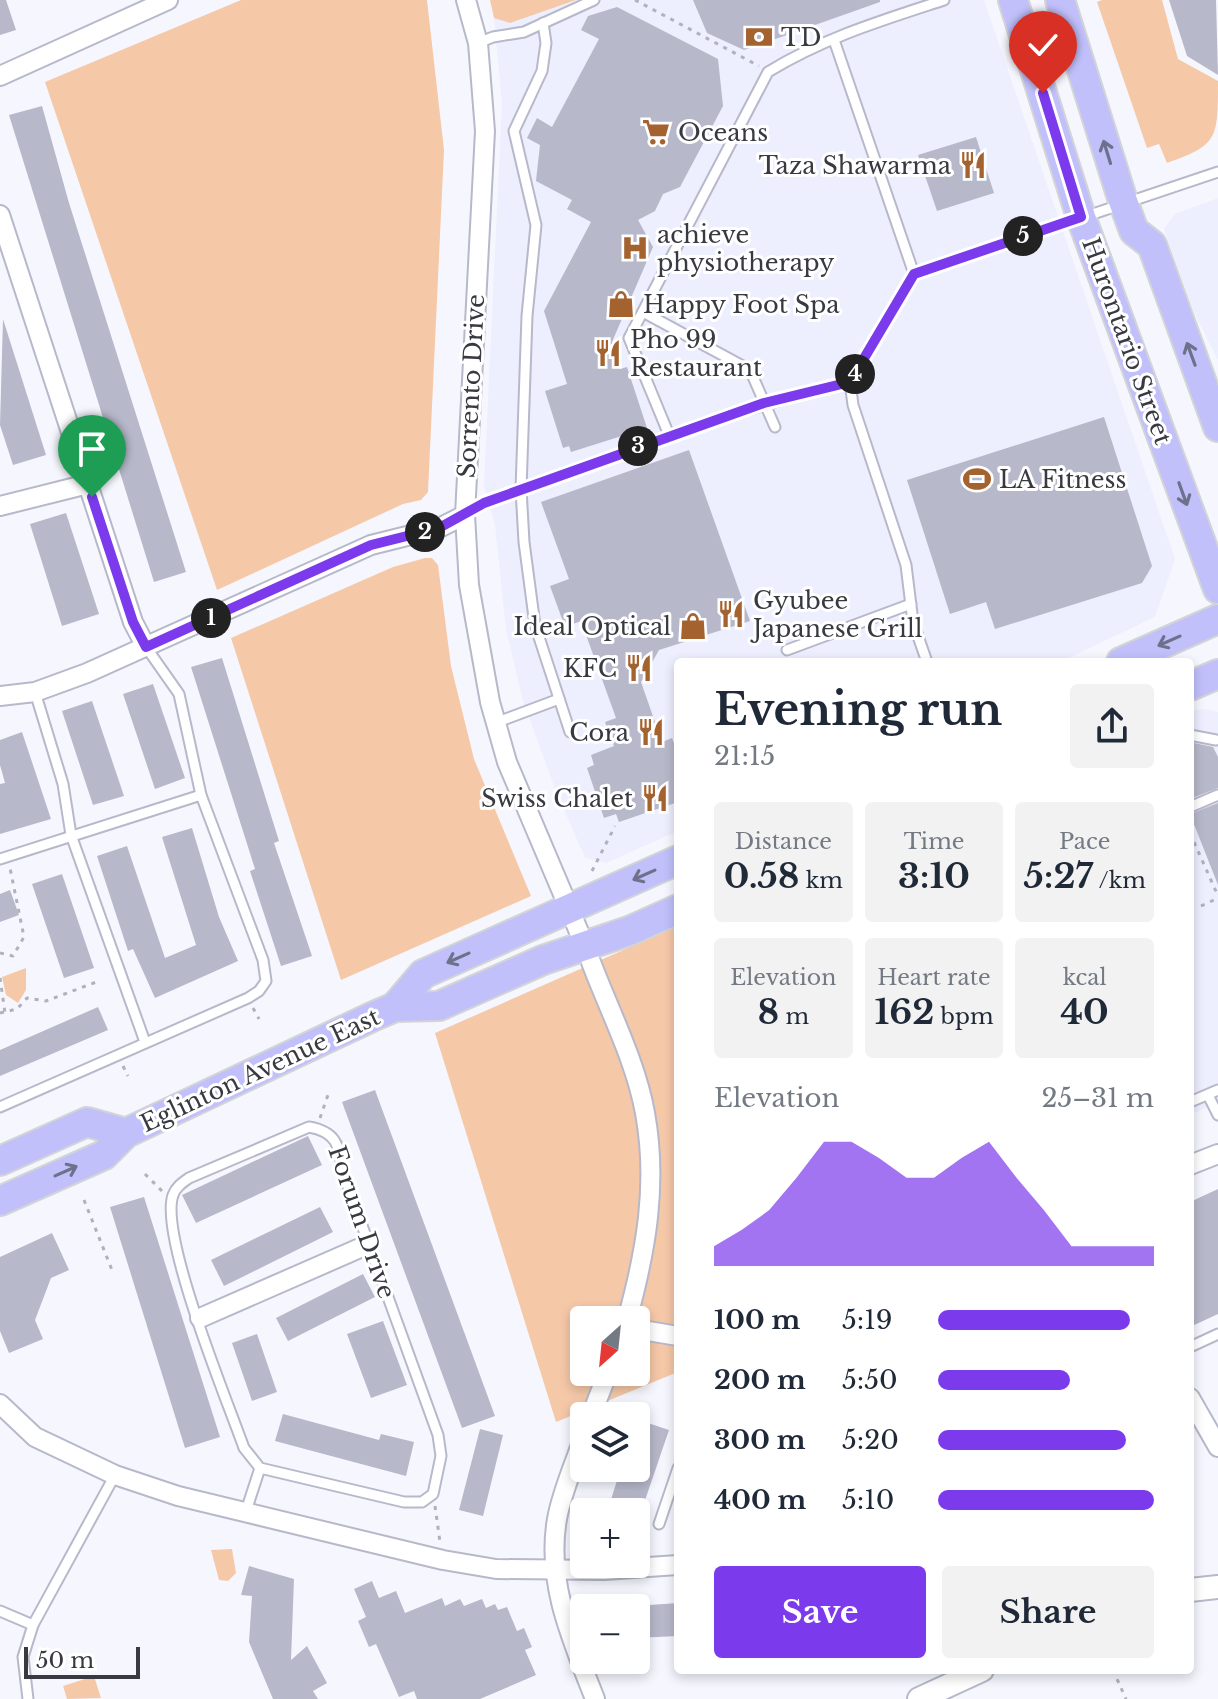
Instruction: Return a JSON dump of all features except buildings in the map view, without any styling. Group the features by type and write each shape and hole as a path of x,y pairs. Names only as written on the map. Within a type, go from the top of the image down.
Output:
{"main road":[{"name":"Hurontario Street","path":"1013,0 1081,217 1218,589"},
{"name":"Hurontario Street","path":"1060,0 1134,231 1152,245 1218,427"},
{"path":"1130,658 1218,619"},
{"path":"1194,684 1218,674"},
{"path":"1194,698 1207,695 1218,697"},
{"name":"Eglinton Avenue East","path":"395,1007 423,974 674,862"},
{"name":"Eglinton Avenue East","path":"0,1201 104,1155 126,1133 395,1007 439,1006 543,960 588,954 674,911"},
{"name":"Eglinton Avenue East","path":"0,1161 87,1122 126,1133"}],"street":[{"path":"0,76 168,0"},
{"name":"Sorrento Drive","path":"466,0 478,43 485,131 465,515 473,614 495,723 516,785 588,954 645,1112 652,1190 644,1256 631,1306"},
{"path":"0,215 133,622 146,647"},
{"path":"0,506 88,484"},
{"path":"0,696 35,692 146,647 371,545 439,528 465,515"},
{"path":"1194,1163 1218,1154"},
{"path":"200,1318 369,1244"},
{"path":"650,1331 674,1335"},
{"path":"0,1404 35,1437 115,1475 178,1496 443,1560 496,1569 674,1565"},
{"path":"1194,1405 1218,1447"},
{"path":"570,1479 557,1518 554,1569 558,1597 595,1699"},
{"path":"1194,1590 1218,1587"},
{"path":"919,1699 973,1674"}],"lane":[{"path":"478,43 524,32 594,0"},
{"path":"669,435 629,338 768,72 804,50 834,40 849,31 944,0"},
{"path":"543,23 546,43 542,71 514,131 536,225 527,316 521,489 524,542 535,625 570,732"},
{"path":"834,40 914,274"},
{"path":"926,658 911,604 906,565 853,405 850,382 914,274 1123,201 1145,198 1218,172"},
{"path":"643,312 750,370 775,427"},
{"path":"465,515 484,503 669,435 764,403 850,382"},
{"path":"787,650 911,604"},
{"path":"0,1107 248,998 266,981 263,960 201,795 179,694 146,647"},
{"path":"35,692 63,784 71,835 145,1042"},
{"path":"495,723 559,699"},
{"path":"1194,736 1216,740"},
{"path":"4,858 201,795"},
{"path":"1194,805 1218,795"},
{"path":"1194,1100 1218,1090"},
{"path":"1208,1095 1218,1115"},
{"name":"Forum Drive","path":"260,1468 244,1448 177,1251 172,1197 177,1187 189,1178 309,1127 326,1130 339,1143 343,1173 438,1435 441,1456 433,1494"},
{"path":"1194,1345 1218,1334"},
{"path":"246,1511 260,1468 404,1502 422,1502 433,1494"},
{"path":"28,1699 23,1657 33,1625 115,1475"},
{"path":"659,1524 674,1480"},
{"path":"0,1611 33,1625"}],"path":[{"path":"635,0 768,72"},
{"path":"592,871 615,826"},
{"path":"1194,840 1218,897 1201,906"},
{"path":"1199,856 1205,855"},
{"path":"0,953 13,956 24,937 25,927 4,858"},
{"path":"1208,876 1214,875"},
{"path":"0,978 2,1013 17,1009 27,998 46,1001 99,981"},
{"path":"320,1118 329,1092"},
{"path":"145,1174 163,1192"},
{"path":"84,1200 112,1270"},
{"path":"433,1494 443,1560"},
{"path":"1115,1674 1126,1699"}],"shaded area":[{"path":"241,0 427,0 444,150 428,492 421,500 403,504 217,590 45,82"},
{"path":"490,0 576,0 510,23 494,18"},
{"path":"576,0 984,0 1175,559 1155,617 1068,658 674,658 674,833 606,863 585,858 555,789 523,701 506,630 495,525 484,485 502,103 494,18 510,23"},
{"path":"1162,0 1178,59 1218,81 1215,128 1212,137 1196,151 1167,163 1159,144 1147,148 1097,2"},
{"path":"1218,198 1218,360 1192,308 1164,229 1175,214"},
{"path":"432,558 438,565 451,666 474,759 531,896 341,980 231,638 393,567"},
{"path":"1194,710 1218,712 1218,1102 1194,1113"},
{"path":"674,928 674,1374 650,1383 650,1306 570,1306 570,1386 644,1386 605,1402 570,1402 570,1416 556,1422 435,1033"},
{"path":"26,968 26,990 18,1003 6,995 2,977"},
{"path":"232,1549 236,1573 228,1581 219,1580 211,1550"},
{"path":"94,1676 101,1698 67,1699 63,1686"}],"place":[{"name":"TD","path":"759,37"},
{"name":"Oceans","path":"656,132"},
{"name":"Taza Shawarma","path":"973,165"},
{"name":"achieve physiotherapy","path":"635,248"},
{"name":"Happy Foot Spa","path":"621,304"},
{"name":"Pho 99 Restaurant","path":"608,353"},
{"name":"LA Fitness","path":"977,479"},
{"name":"Gyubee Japanese Grill","path":"731,614"},
{"name":"Ideal Optical","path":"693,626"},
{"name":"KFC","path":"639,668"},
{"name":"Cora","path":"651,732"},
{"name":"Swiss Chalet","path":"655,798"}],"route":[{"path":"92,497 133,622 146,647 371,545 439,528 484,503 669,435 764,403 850,382 914,274 1081,217 1043,93"}]}
